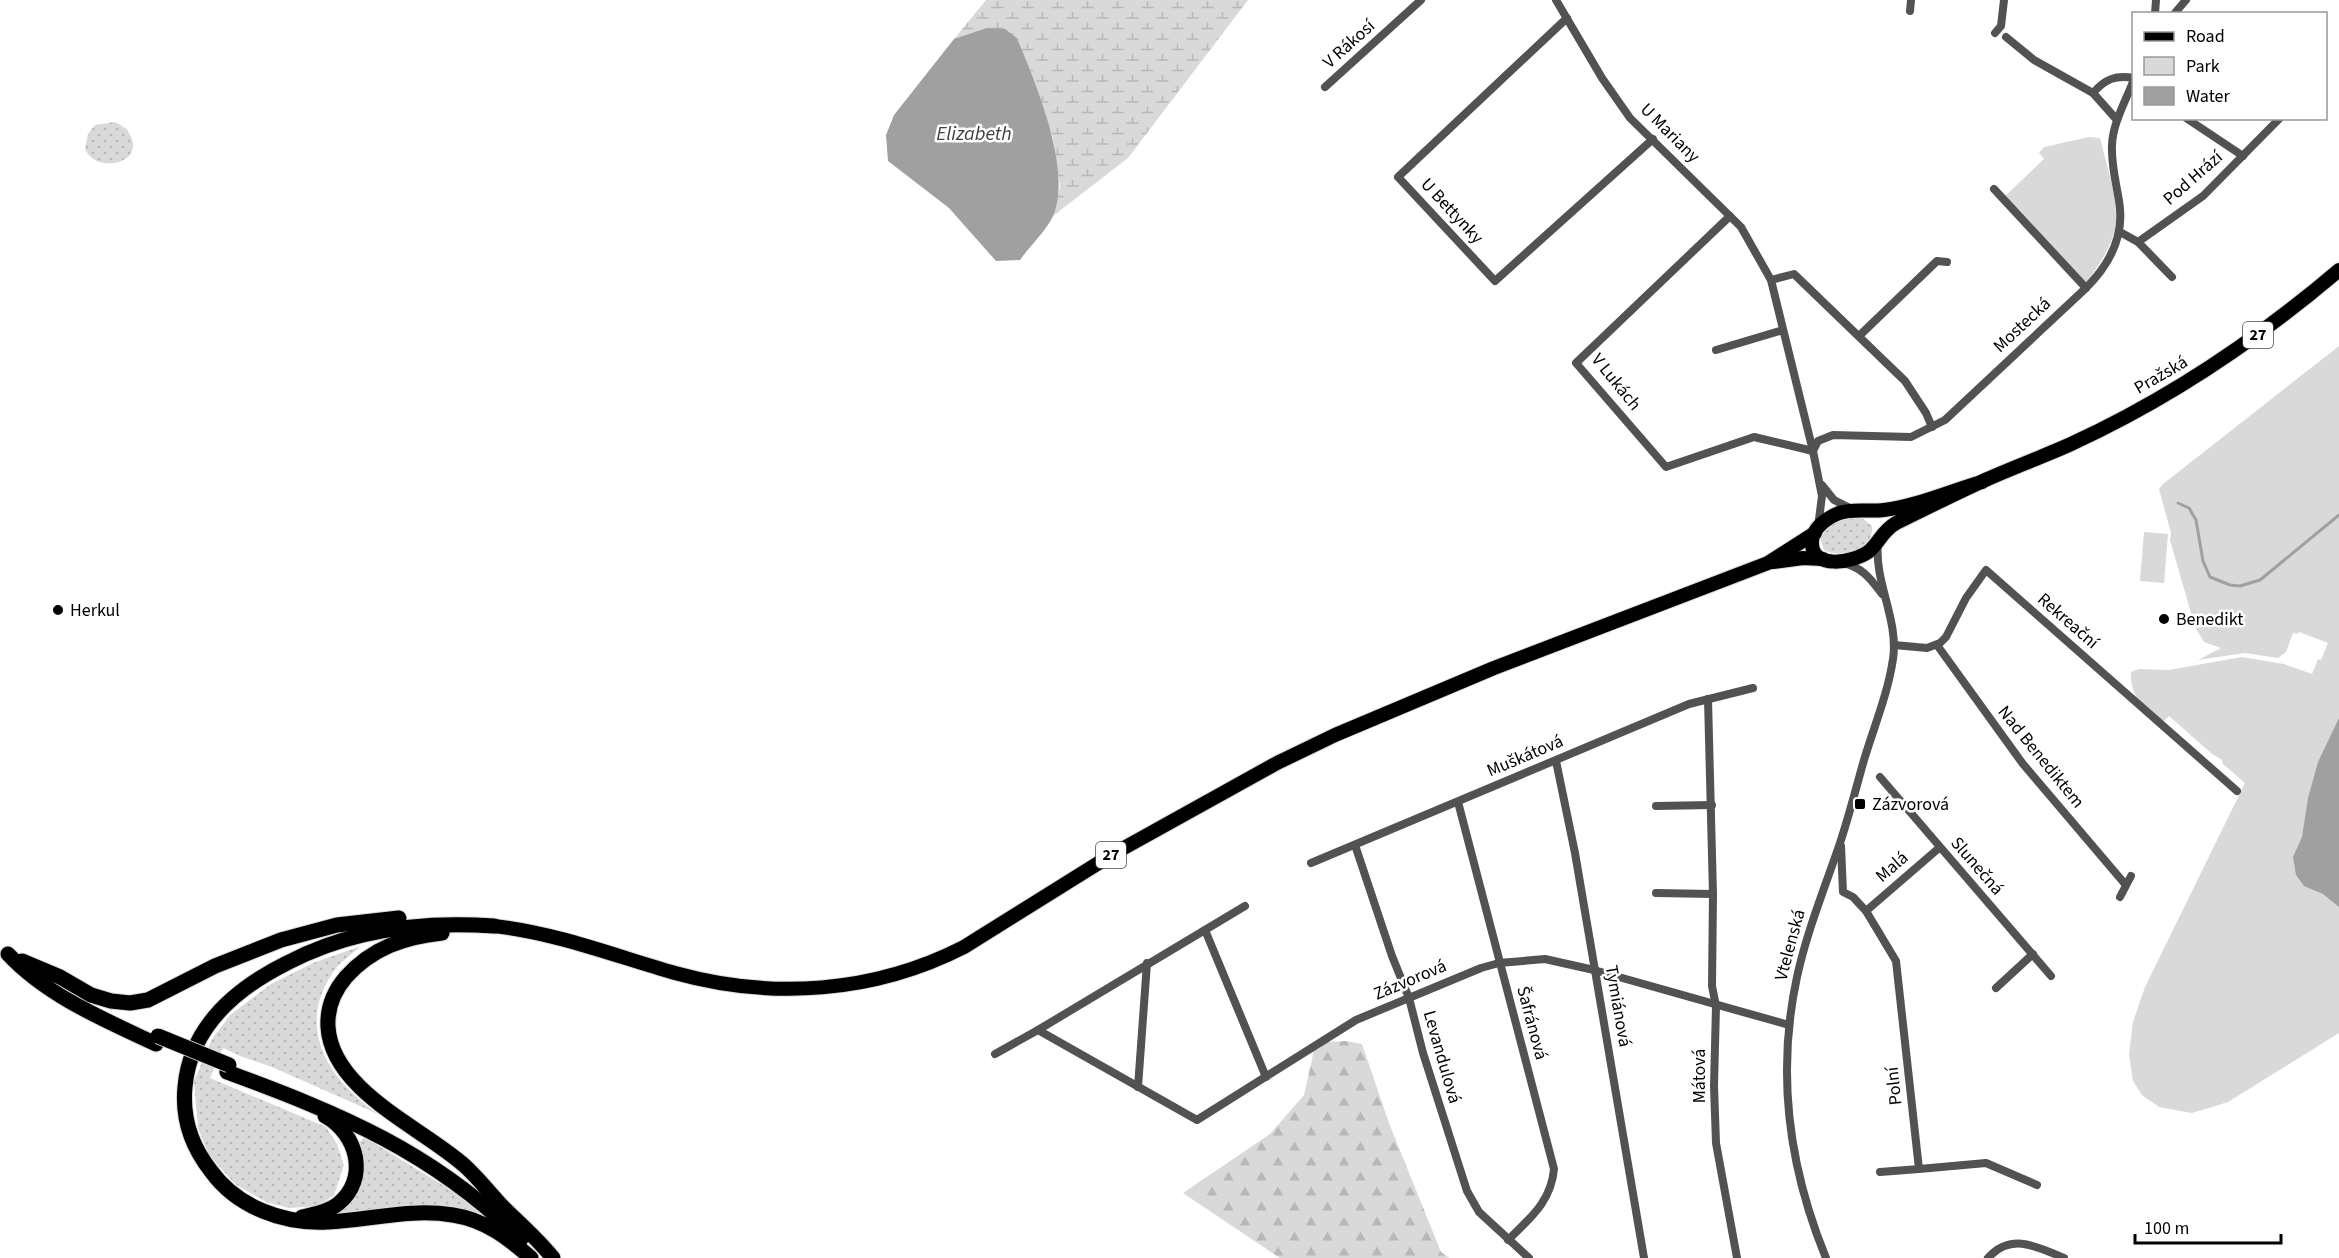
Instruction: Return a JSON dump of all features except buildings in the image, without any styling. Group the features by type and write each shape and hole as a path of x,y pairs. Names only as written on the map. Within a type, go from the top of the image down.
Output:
{"highway":[{"path":"22,961 60,977 91,995 111,1001 130,1003 148,1000 215,966 255,950 337,925 404,918 445,918 494,926"},
{"path":"494,926 416,936 394,943 370,955 339,985 331,1001 328,1018 333,1049 352,1078 381,1104 464,1165 553,1258"},
{"path":"494,926 405,927 334,943 304,954 256,980 232,997 208,1025 193,1054 185,1086 186,1117 195,1146 214,1176 244,1202 262,1211 293,1218 328,1222 400,1213 452,1215 489,1226 531,1258"},
{"path":"4,950 78,997 157,1040"},
{"path":"4,950 20,966 78,1006 332,1112 404,1148 500,1217 538,1258"},
{"path":"228,1068 334,1105 379,1127 432,1156 503,1206"},
{"path":"228,1068 253,1088 331,1119 342,1128 351,1141 356,1155 357,1169 346,1195 328,1210 293,1218"}],"main road":[{"name":"Pražská","path":"1768,563 1803,558 1830,561 1852,560 1862,555 1886,529 1896,523 1982,482 2072,444 2195,377 2254,338 2339,270"},
{"name":"Pražská","path":"1768,563 1831,517 1859,510 1883,510 1898,507 1982,482"},
{"path":"1859,510 1872,514 1879,520 1882,528 1879,538"},
{"path":"1816,530 1812,548 1817,555 1830,561"},
{"name":"27","path":"494,926 547,935 686,976 773,990 845,986 908,970 942,958 963,947 1133,843 1222,792 1325,740 1504,664 1768,563"}],"street":[{"name":"V Rákosí","path":"1325,87 1421,0"},
{"name":"U Mariany","path":"1556,0 1602,78 1630,118 1742,227 1771,280 1813,451"},
{"path":"1910,11 1911,0"},
{"path":"1995,33 2001,26 2004,0"},
{"path":"2176,12 2186,0"},
{"name":"U Bettynky","path":"1567,18 1398,177 1495,281 1653,139"},
{"path":"2006,37 2034,60 2093,93 2117,120"},
{"path":"2093,93 2106,80 2121,76 2132,79"},
{"name":"Mostecká","path":"1813,451 1818,441 1833,435 1911,437 1945,420 2086,288 2112,254 2120,232 2120,203 2111,154 2113,132 2132,90"},
{"path":"2189,120 2243,156"},
{"name":"Pod Hrází","path":"2138,242 2203,196 2278,120"},
{"path":"1994,189 2086,288"},
{"name":"V Lukách","path":"1730,216 1576,363 1666,467 1754,437 1813,451"},
{"path":"2120,232 2138,242 2172,278"},
{"path":"1859,336 1937,261 1947,262"},
{"path":"1771,280 1794,274 1905,381 1926,413 1932,427"},
{"path":"1716,350 1783,330"},
{"path":"1813,451 1822,503 1816,530"},
{"path":"1820,482 1834,500 1859,510"},
{"name":"Vtelenská","path":"1826,1258 1802,1192 1791,1135 1786,1080 1789,1025 1801,961 1841,839 1890,675 1894,645 1878,562 1879,538"},
{"name":"Vtelenská","path":"1830,561 1858,568 1867,574 1884,597"},
{"name":"Rekreační","path":"1937,645 1946,637 1966,598 1986,570 2236,791"},
{"path":"1894,645 1927,648 1937,645"},
{"name":"Nad Benediktem","path":"1937,645 2023,764 2128,880 2120,897"},
{"name":"Muškátová","path":"1311,863 1689,704 1753,688"},
{"name":"Mátová","path":"1708,699 1712,805 1712,986 1716,1006 1714,1086 1716,1143 1737,1258"},
{"name":"Tymiánová","path":"1556,761 1575,853 1644,1258"},
{"name":"Slunečná","path":"1880,777 2051,976"},
{"name":"Šafránová","path":"1458,801 1554,1169 1553,1185 1548,1196 1508,1240"},
{"path":"1656,806 1712,805"},
{"path":"1841,839 1843,892 1853,897 1866,911"},
{"name":"Levandulová","path":"1355,844 1392,956 1409,998 1423,1053 1467,1191 1479,1212 1529,1258"},
{"name":"Malá","path":"1866,911 1940,848"},
{"path":"1656,893 1713,894"},
{"path":"995,1054 1245,906"},
{"name":"Polní","path":"1866,911 1896,962 1919,1169"},
{"path":"1204,930 1266,1077"},
{"path":"1996,988 2033,954"},
{"name":"Zázvorová","path":"1138,1087 1197,1120 1356,1020 1481,968 1526,959 1545,959 1594,970 1789,1025"},
{"path":"1038,1030 1138,1087 1147,963"},
{"path":"1880,1172 1986,1163 2037,1185"},
{"path":"1988,1258 2001,1246 2018,1243 2030,1244 2064,1258"}],"green space":[{"path":"986,0 1248,0 1128,158 1053,216 1060,187 1053,138 1017,38 954,39"},
{"path":"115,122 127,129 133,141 132,150 124,160 110,163 96,161 85,149 88,134 95,125"},
{"path":"2089,137 2100,138 2113,189 2116,220 2113,237 2086,283 2004,197 2044,159 2039,153 2044,147"},
{"path":"2339,346 2339,1033 2228,1102 2192,1113 2159,1107 2142,1095 2133,1081 2129,1054 2133,1022 2145,987 2245,783 2223,764 2222,760 2169,716 2162,723 2149,712 2135,695 2131,672 2139,669 2169,670 2242,657 2284,664 2312,674 2328,643 2299,632 2293,633 2286,652 2278,658 2245,653 2198,660 2221,648 2204,642 2195,627 2170,540 2171,533 2159,489"},
{"path":"1854,517 1863,519 1872,526 1868,542 1856,551 1848,553 1831,553 1824,550 1820,538 1829,525"},
{"path":"2144,532 2168,534 2164,583 2140,581"},
{"path":"361,946 336,968 322,993 317,1013 318,1033 323,1052 332,1069 360,1100 378,1114 223,1048 210,1078 326,1127 337,1144 344,1165 334,1195 318,1206 289,1208 266,1202 235,1184 209,1155 198,1128 194,1081 212,1039 230,1015 271,984 313,963"},
{"path":"1346,1041 1362,1044 1389,1123 1441,1252 1449,1258 1280,1258 1183,1193 1270,1134 1304,1095 1314,1050 1326,1042"},
{"path":"364,1137 454,1192 487,1218 449,1208 429,1206 331,1214 343,1207 359,1143"}],"water":[{"name":"Elizabeth","path":"987,28 1005,29 1017,38 1042,102 1055,151 1058,197 1053,216 1047,227 1020,260 996,261 949,208 888,161 886,135 894,115 954,39"},
{"path":"2339,718 2339,907 2323,894 2304,886 2296,875 2293,857 2302,837 2308,798 2318,762"}],"waterway":[{"path":"2178,503 2189,508 2196,520 2203,561 2210,577 2230,585 2240,586 2260,580 2339,515"}],"place":[{"name":"Herkul","path":"58,610"},
{"name":"Benedikt","path":"2164,619"},
{"name":"Zázvorová","path":"1860,804"}]}
